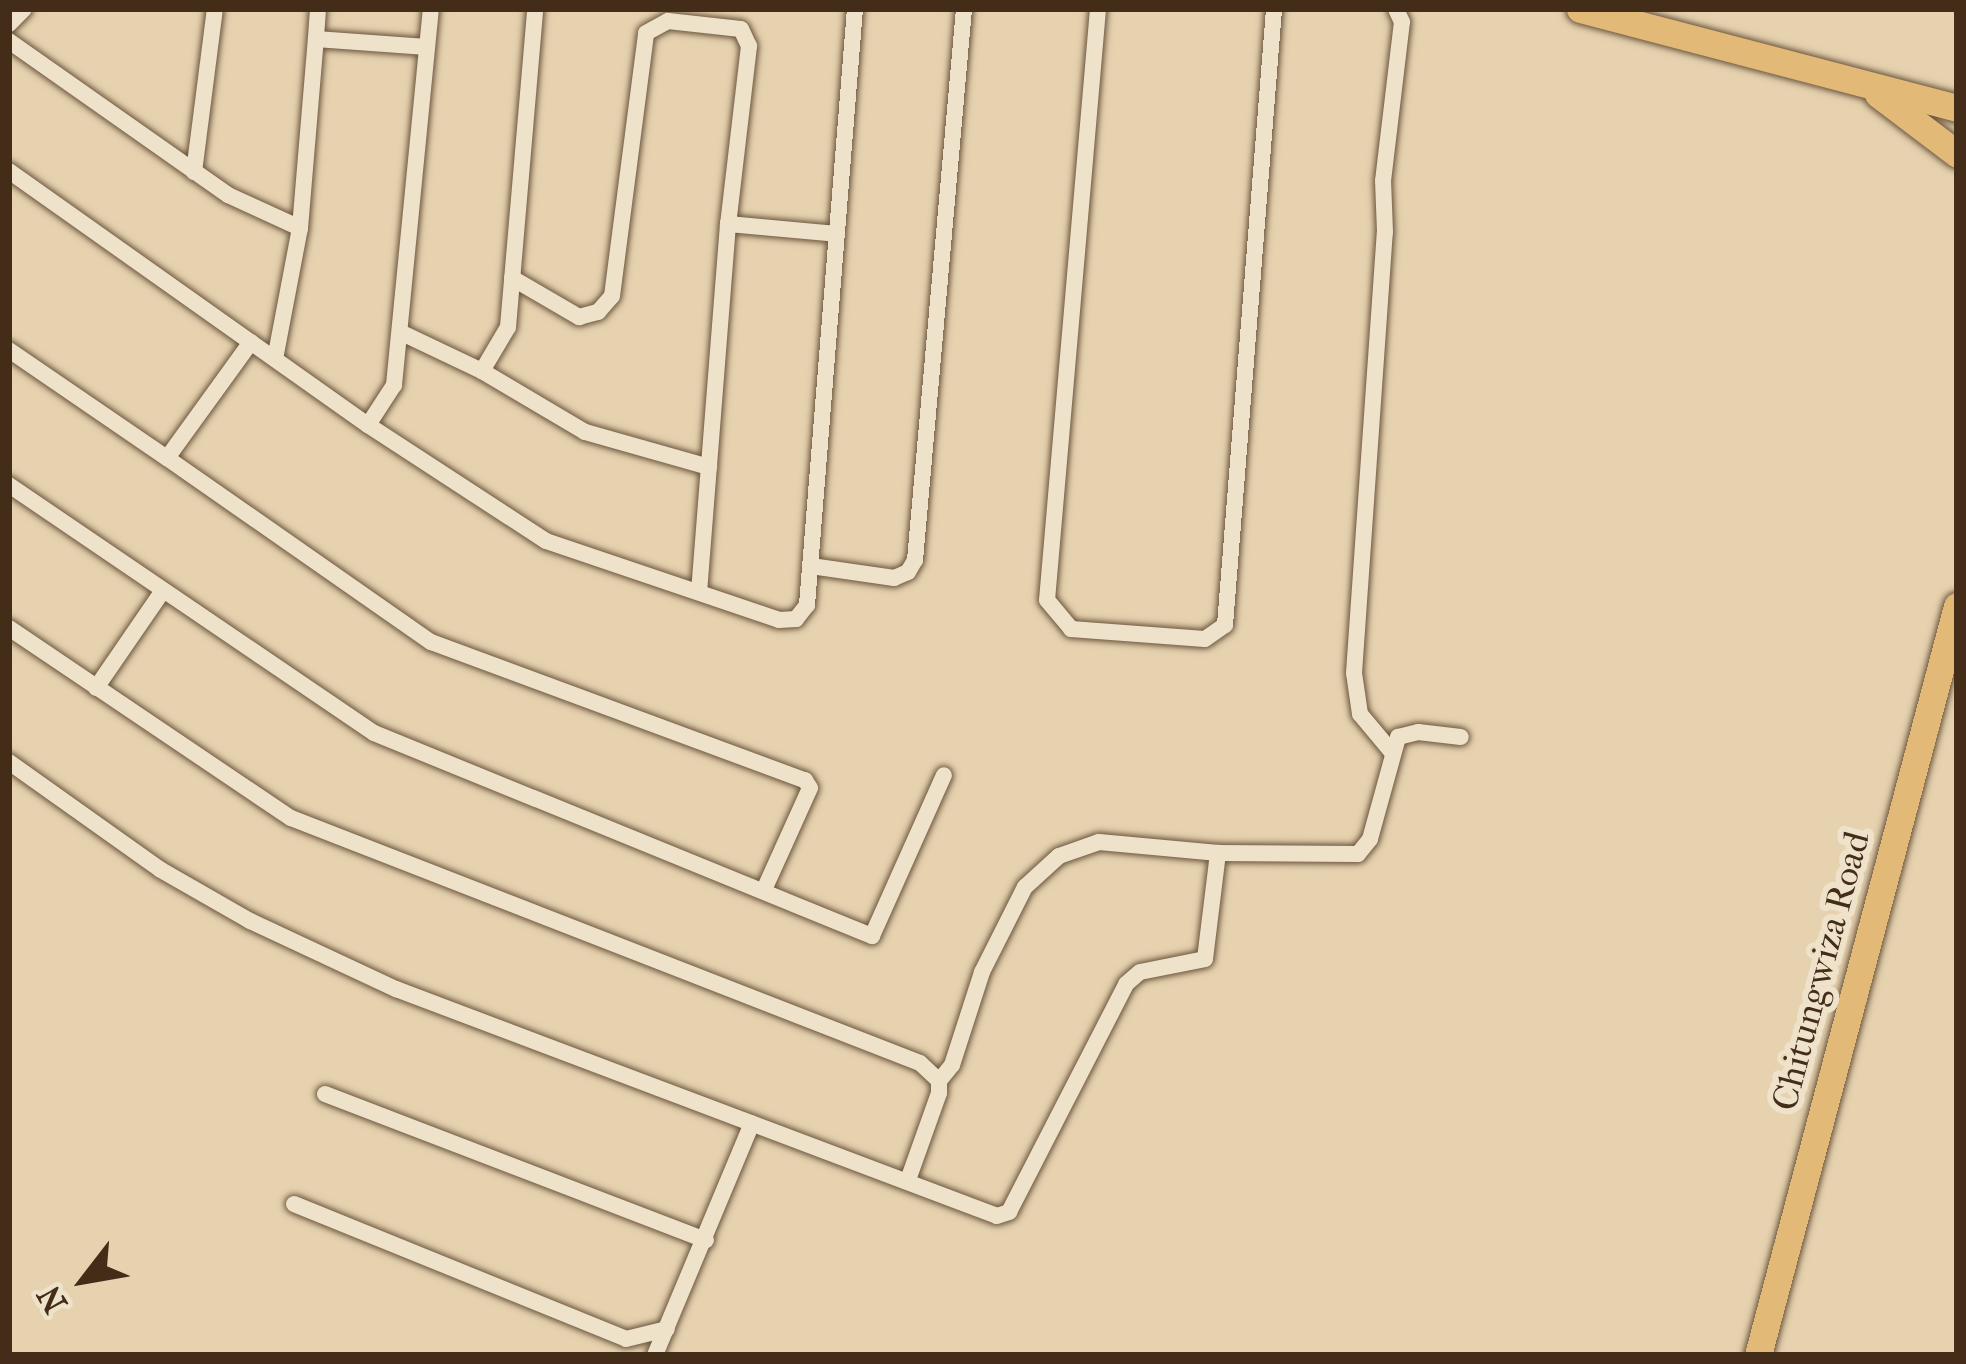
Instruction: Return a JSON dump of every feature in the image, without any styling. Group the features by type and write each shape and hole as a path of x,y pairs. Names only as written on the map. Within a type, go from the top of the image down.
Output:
{"main road":[{"path":"1580,9 1957,108"},
{"path":"1865,85 1957,154"},
{"name":"Chitungwiza Road","path":"1758,1355 1957,606"}],"street":[{"path":"9,24 24,9"},
{"path":"194,172 214,9"},
{"path":"275,359 300,228 318,9"},
{"path":"368,424 394,385 402,333 431,9"},
{"path":"482,371 508,327 535,9"},
{"path":"9,171 368,424 546,542 779,620 796,619 807,605 811,566 855,9"},
{"path":"811,566 894,578 908,572 915,560 964,9"},
{"path":"1099,9 1047,600 1070,629 1205,639 1225,625 1274,9"},
{"path":"1391,751 1360,714 1354,674 1385,232 1383,181 1402,22 1396,9"},
{"path":"512,278 579,317 598,312 612,296 646,33 668,21 736,26 747,38 699,590"},
{"path":"316,39 427,47"},
{"path":"9,41 228,195 300,228"},
{"path":"728,224 837,234"},
{"path":"402,333 482,371 585,432 709,467"},
{"path":"167,458 251,342"},
{"path":"9,350 431,642 805,780 810,788 764,890"},
{"path":"9,485 374,733 872,936 944,775"},
{"path":"96,688 162,592"},
{"path":"9,628 291,818 920,1063 939,1081"},
{"path":"908,1180 939,1081 952,1065 982,972 1025,887 1059,856 1100,842 1218,853 1358,854 1370,839 1398,737 1418,732 1461,737"},
{"path":"9,762 161,870 250,922 396,989 908,1180 985,1214 1009,1212 1126,984 1140,972 1205,959 1218,853"},
{"path":"325,1094 706,1240"},
{"path":"655,1355 752,1123"},
{"path":"294,1204 626,1339 668,1329"}]}
